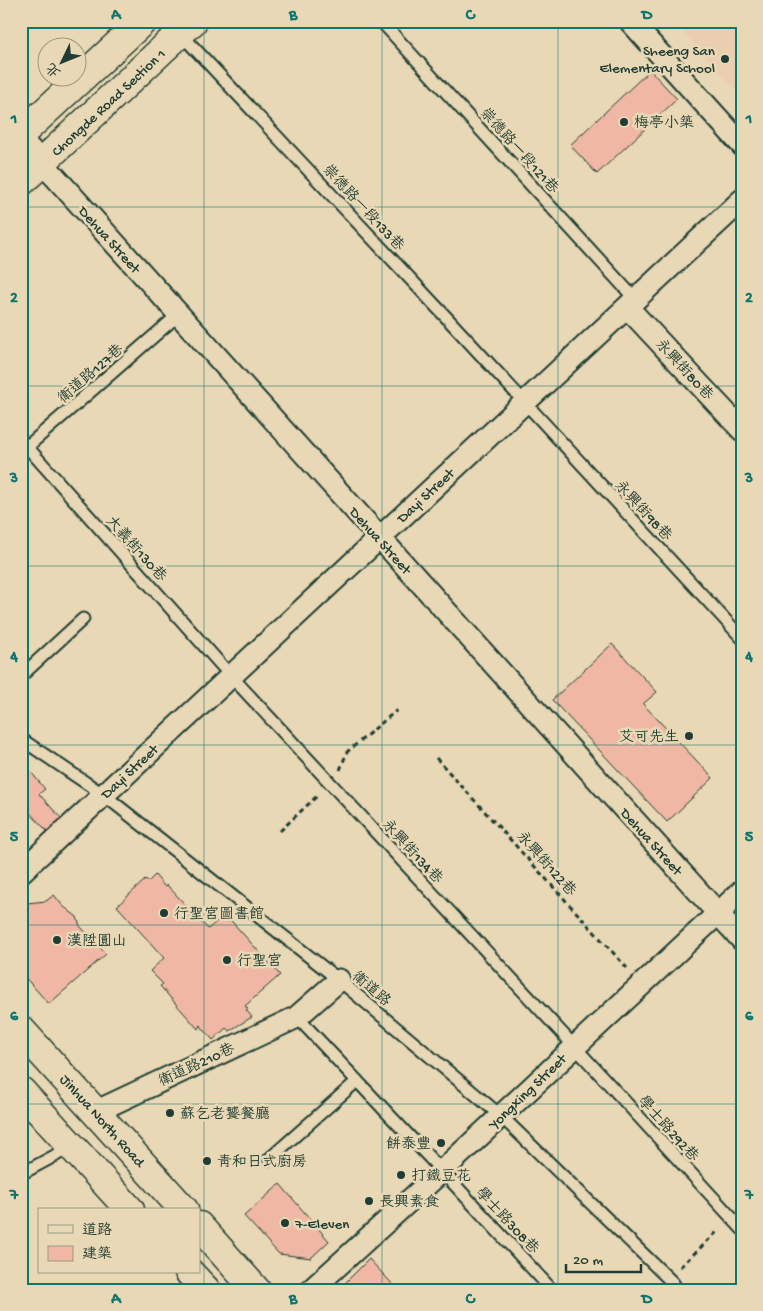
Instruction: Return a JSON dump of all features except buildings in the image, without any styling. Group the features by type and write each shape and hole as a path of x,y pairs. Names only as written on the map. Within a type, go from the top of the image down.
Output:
{"main road":[{"path":"21,134 143,21"},
{"name":"Chongde Road Section 1","path":"21,182 187,27"},
{"name":"Jinhua North Road","path":"21,1030 182,1208"},
{"path":"21,1091 128,1208"},
{"path":"200,1227 256,1290"},
{"path":"191,1274 206,1290"}],"street":[{"path":"630,21 742,145"},
{"name":"Dehua Street","path":"21,139 742,940"},
{"name":"Dayi Street","path":"21,872 742,200"},
{"name":"永興街80巷","path":"632,304 742,430"},
{"name":"Yongxing Street","path":"311,1290 442,1171 742,891"},
{"name":"衛道路210巷","path":"95,1112 297,1017 339,980"}],"lane":[{"name":"崇德路一段121巷","path":"381,21 632,304"},
{"name":"崇德路一段133巷","path":"187,27 524,403"},
{"name":"衛道路127巷","path":"23,446 178,315"},
{"name":"永興街98巷","path":"524,403 742,638"},
{"name":"大義街130巷","path":"23,446 231,676"},
{"path":"21,676 83,619"},
{"name":"永興街134巷","path":"231,676 574,1046"},
{"name":"衛道路","path":"21,740 104,795 339,980 501,1116 667,1278 677,1290"},
{"path":"297,1017 442,1171"},
{"name":"學士路292巷","path":"574,1046 742,1229"},
{"path":"269,1159 357,1081"},
{"path":"21,1174 71,1146"},
{"name":"學士路308巷","path":"442,1171 552,1290"}],"path":[{"name":"永興街122巷","path":"436,758 641,984"},
{"path":"667,1278 732,1219"}],"shaded area":[{"name":"Sheeng San Elementary School","path":"673,21 742,21 742,97"}],"place":[{"name":"Sheeng San Elementary School","path":"725,59"},
{"name":"梅亭小築","path":"624,122"},
{"name":"艾可先生","path":"689,736"},
{"name":"行聖宮圖書館","path":"164,913"},
{"name":"漢陞圓山","path":"57,940"},
{"name":"行聖宮","path":"227,960"},
{"name":"蘇乞老饕餐廳","path":"170,1113"},
{"name":"餅泰豐","path":"441,1143"},
{"name":"青和日式廚房","path":"207,1161"},
{"name":"打鐵豆花","path":"401,1175"},
{"name":"長興素食","path":"369,1201"},
{"name":"7-Eleven","path":"285,1223"}]}
